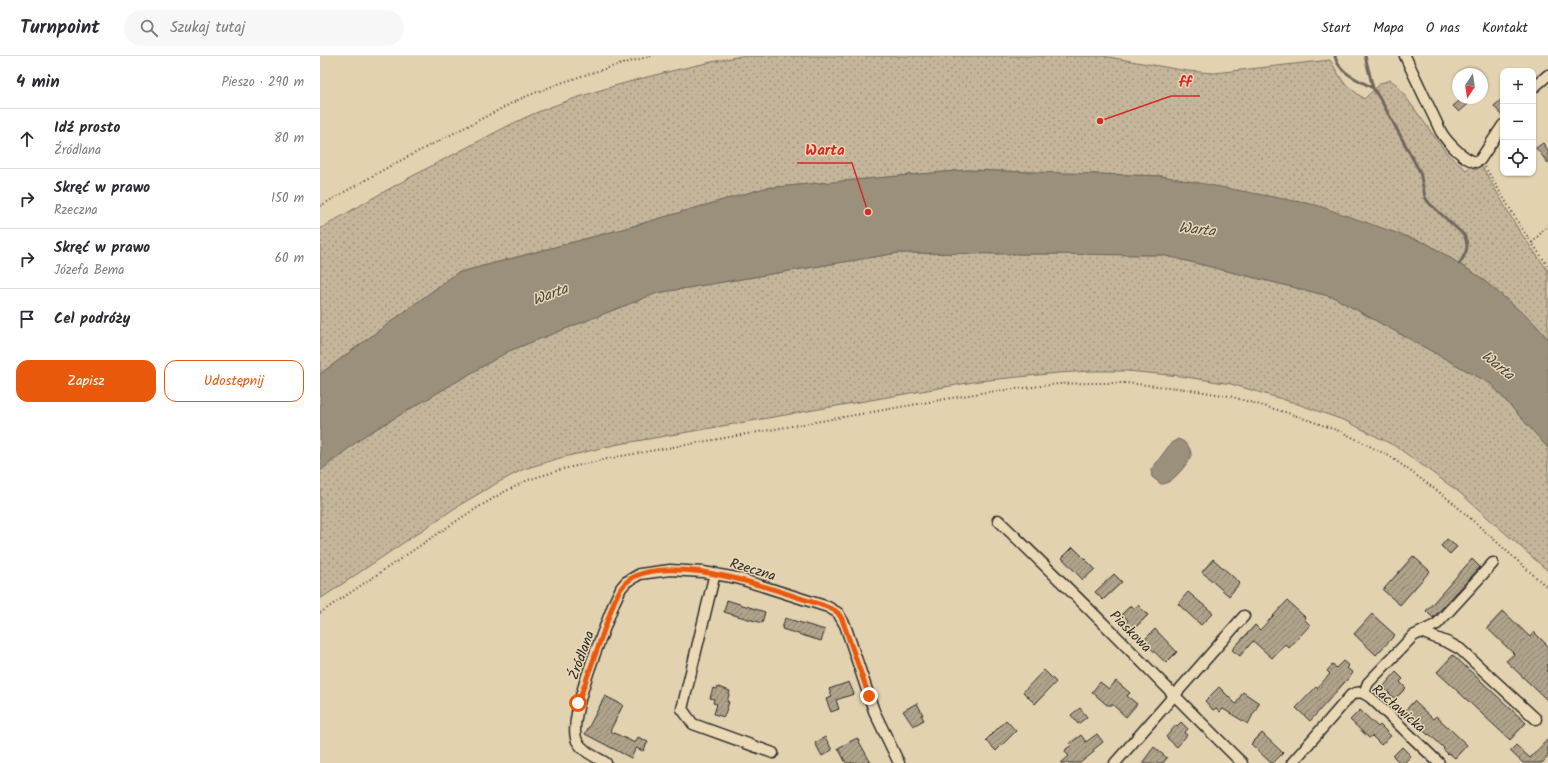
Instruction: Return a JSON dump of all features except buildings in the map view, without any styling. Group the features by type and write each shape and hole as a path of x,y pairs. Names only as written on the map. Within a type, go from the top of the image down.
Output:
{"street":[{"path":"1405,56 1445,138 1469,160 1476,162 1480,160 1500,130"},
{"path":"1536,85 1548,75"},
{"name":"Piaskowa","path":"998,520 1112,631 1174,696 1242,763"},
{"path":"1364,693 1368,683 1413,636 1437,624 1493,563"},
{"name":"Rzeczna","path":"632,578 640,574 664,570 715,573 737,578 822,605 838,613 844,625 874,711 899,763"},
{"path":"715,573 682,709 693,724 774,753"},
{"name":"Źródlana","path":"606,763 585,751 575,737 576,712 579,699 617,595 621,588 632,578"},
{"path":"1115,763 1244,616"},
{"path":"1421,632 1460,649 1536,719"},
{"name":"Racławicka","path":"1292,763 1351,695 1358,692 1364,693 1371,698 1439,763"}],"path":[{"path":"320,206 390,166 518,100 592,72 651,56"},
{"path":"1480,160 1548,266"},
{"path":"1532,243 1548,225"},
{"path":"320,613 464,516 502,493 528,480 563,469 616,457 980,393 1059,384 1091,383 1126,383 1178,388 1229,396 1288,413 1342,432 1391,457 1451,501 1548,588"}],"shaded area":[{"path":"741,56 1103,56 1187,71 1214,73 1330,60 1344,83 1364,99 1381,83 1390,80 1397,85 1448,155 1466,170 1471,166 1477,170 1480,163 1518,229 1548,271 1548,339 1534,323 1480,277 1428,244 1372,226 1162,176 966,170 765,188 626,228 457,273 320,374 320,229 429,167 505,127 545,109 593,92 642,78"},
{"path":"898,253 1162,255 1333,297 1491,384 1548,448 1548,571 1459,492 1397,447 1346,421 1292,402 1231,384 1180,376 1127,371 1091,371 979,381 614,445 560,458 524,469 497,483 458,506 320,599 320,471 364,436 509,351 657,293"}],"water":[{"path":"966,170 1162,176 1316,205 1428,244 1480,277 1534,323 1548,339 1548,448 1491,384 1333,297 1162,255 898,253 657,293 509,351 364,436 320,471 320,374 457,273 626,228 765,188"},
{"path":"1178,439 1188,445 1191,456 1174,478 1161,484 1152,477 1151,470 1171,443"}],"waterway":[{"path":"1335,56 1340,67 1356,79 1373,88"},
{"path":"1365,56 1373,88 1420,172 1425,197 1429,203 1464,235 1466,239 1466,250 1464,257 1459,264"}],"place":[{"name":"ff","path":"1100,121"},
{"name":"Warta","path":"868,212"}],"route":[{"path":"578,703 614,602 621,588 626,582 640,574 670,570 715,573 737,578 834,610 842,619 869,696"}]}
